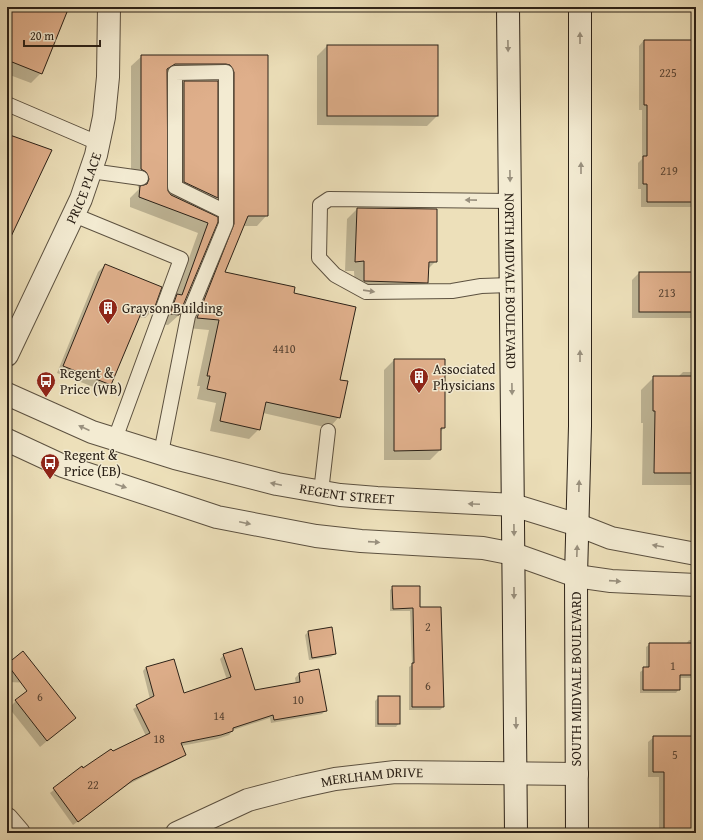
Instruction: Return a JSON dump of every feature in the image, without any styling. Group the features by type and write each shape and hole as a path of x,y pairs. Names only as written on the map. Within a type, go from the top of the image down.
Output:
{"street":[{"name":"PRICE PLACE","path":"7,355 74,215 91,171 104,117 108,76 109,7"},
{"name":"NORTH MIDVALE BOULEVARD","path":"508,7 514,554"},
{"path":"578,525 580,426 580,7"},
{"name":"REGENT STREET","path":"7,394 92,432 161,453 277,484 321,492 377,498 513,505 578,525 612,538 696,554"},
{"path":"7,440 63,466 216,517 316,536 361,541 483,548 514,554 576,576 611,581 696,585"},
{"name":"SOUTH MIDVALE BOULEVARD","path":"577,833 576,576 578,525"},
{"path":"514,554 516,833"},
{"name":"MERLHAM DRIVE","path":"176,833 248,800 298,786 335,779 395,772 577,774"},
{"path":"7,819 19,833"}],"lane":[{"path":"161,453 188,316 226,224 226,212 226,72 176,73 176,187 226,212"},
{"path":"7,104 98,144"},
{"path":"91,171 141,178"},
{"path":"510,201 329,199 320,205 319,258 335,275 366,292 452,291 481,286 511,285"},
{"path":"74,215 181,259 115,439"},
{"path":"321,492 328,431"}],"building":[{"path":"7,7 54,7 67,12 42,74 7,60"},
{"path":"644,40 692,40 692,138 696,138 696,202 647,202 647,184 643,184 643,156 647,156 647,105 644,105"},
{"path":"327,45 438,45 438,116 327,116"},
{"path":"141,55 268,55 268,216 248,216 225,272 295,287 294,293 356,307 340,380 348,381 340,418 266,402 260,430 220,421 226,393 207,389 210,376 207,376 219,320 197,318 234,224 234,72 230,65 226,64 175,64 167,69 168,191 171,195 218,217 218,222 179,315 170,314 177,294 182,295 208,223 139,197 140,186 147,184 149,179 146,172 141,169"},
{"path":"184,81 218,81 218,198 184,182"},
{"path":"7,134 52,150 7,245"},
{"path":"357,208 437,209 437,262 429,262 428,283 364,281 364,261 355,262"},
{"name":"Grayson Building","path":"105,264 162,287 153,312 142,311 111,385 63,366"},
{"path":"639,272 696,272 696,312 639,312"},
{"name":"Associated Physicians","path":"394,359 445,359 445,428 441,428 441,450 394,451"},
{"path":"653,376 696,376 696,473 654,473 655,411 653,411"},
{"path":"392,586 420,586 420,607 441,607 444,707 412,707 412,663 414,663 413,608 393,609"},
{"path":"332,627 336,654 312,658 308,631"},
{"path":"649,643 696,643 696,675 680,675 680,690 643,690 643,667 649,667"},
{"path":"242,648 255,690 300,682 299,673 319,669 327,711 274,720 273,715 233,728 233,731 221,735 181,743 186,755 133,780 78,822 53,788 82,766 83,768 111,749 113,751 150,733 136,705 154,696 146,667 174,659 184,693 231,677 223,654"},
{"path":"23,651 76,718 47,741 15,700 27,691 7,664"},
{"path":"378,696 400,696 400,724 378,724"},
{"path":"653,736 696,736 696,833 664,833 664,772 653,772"}],"place":[{"name":"Grayson Building","path":"108,325"},
{"name":"Associated Physicians","path":"419,394"},
{"name":"Regent & Price (WB)","path":"46,398"},
{"name":"Regent & Price (EB)","path":"50,480"}]}
